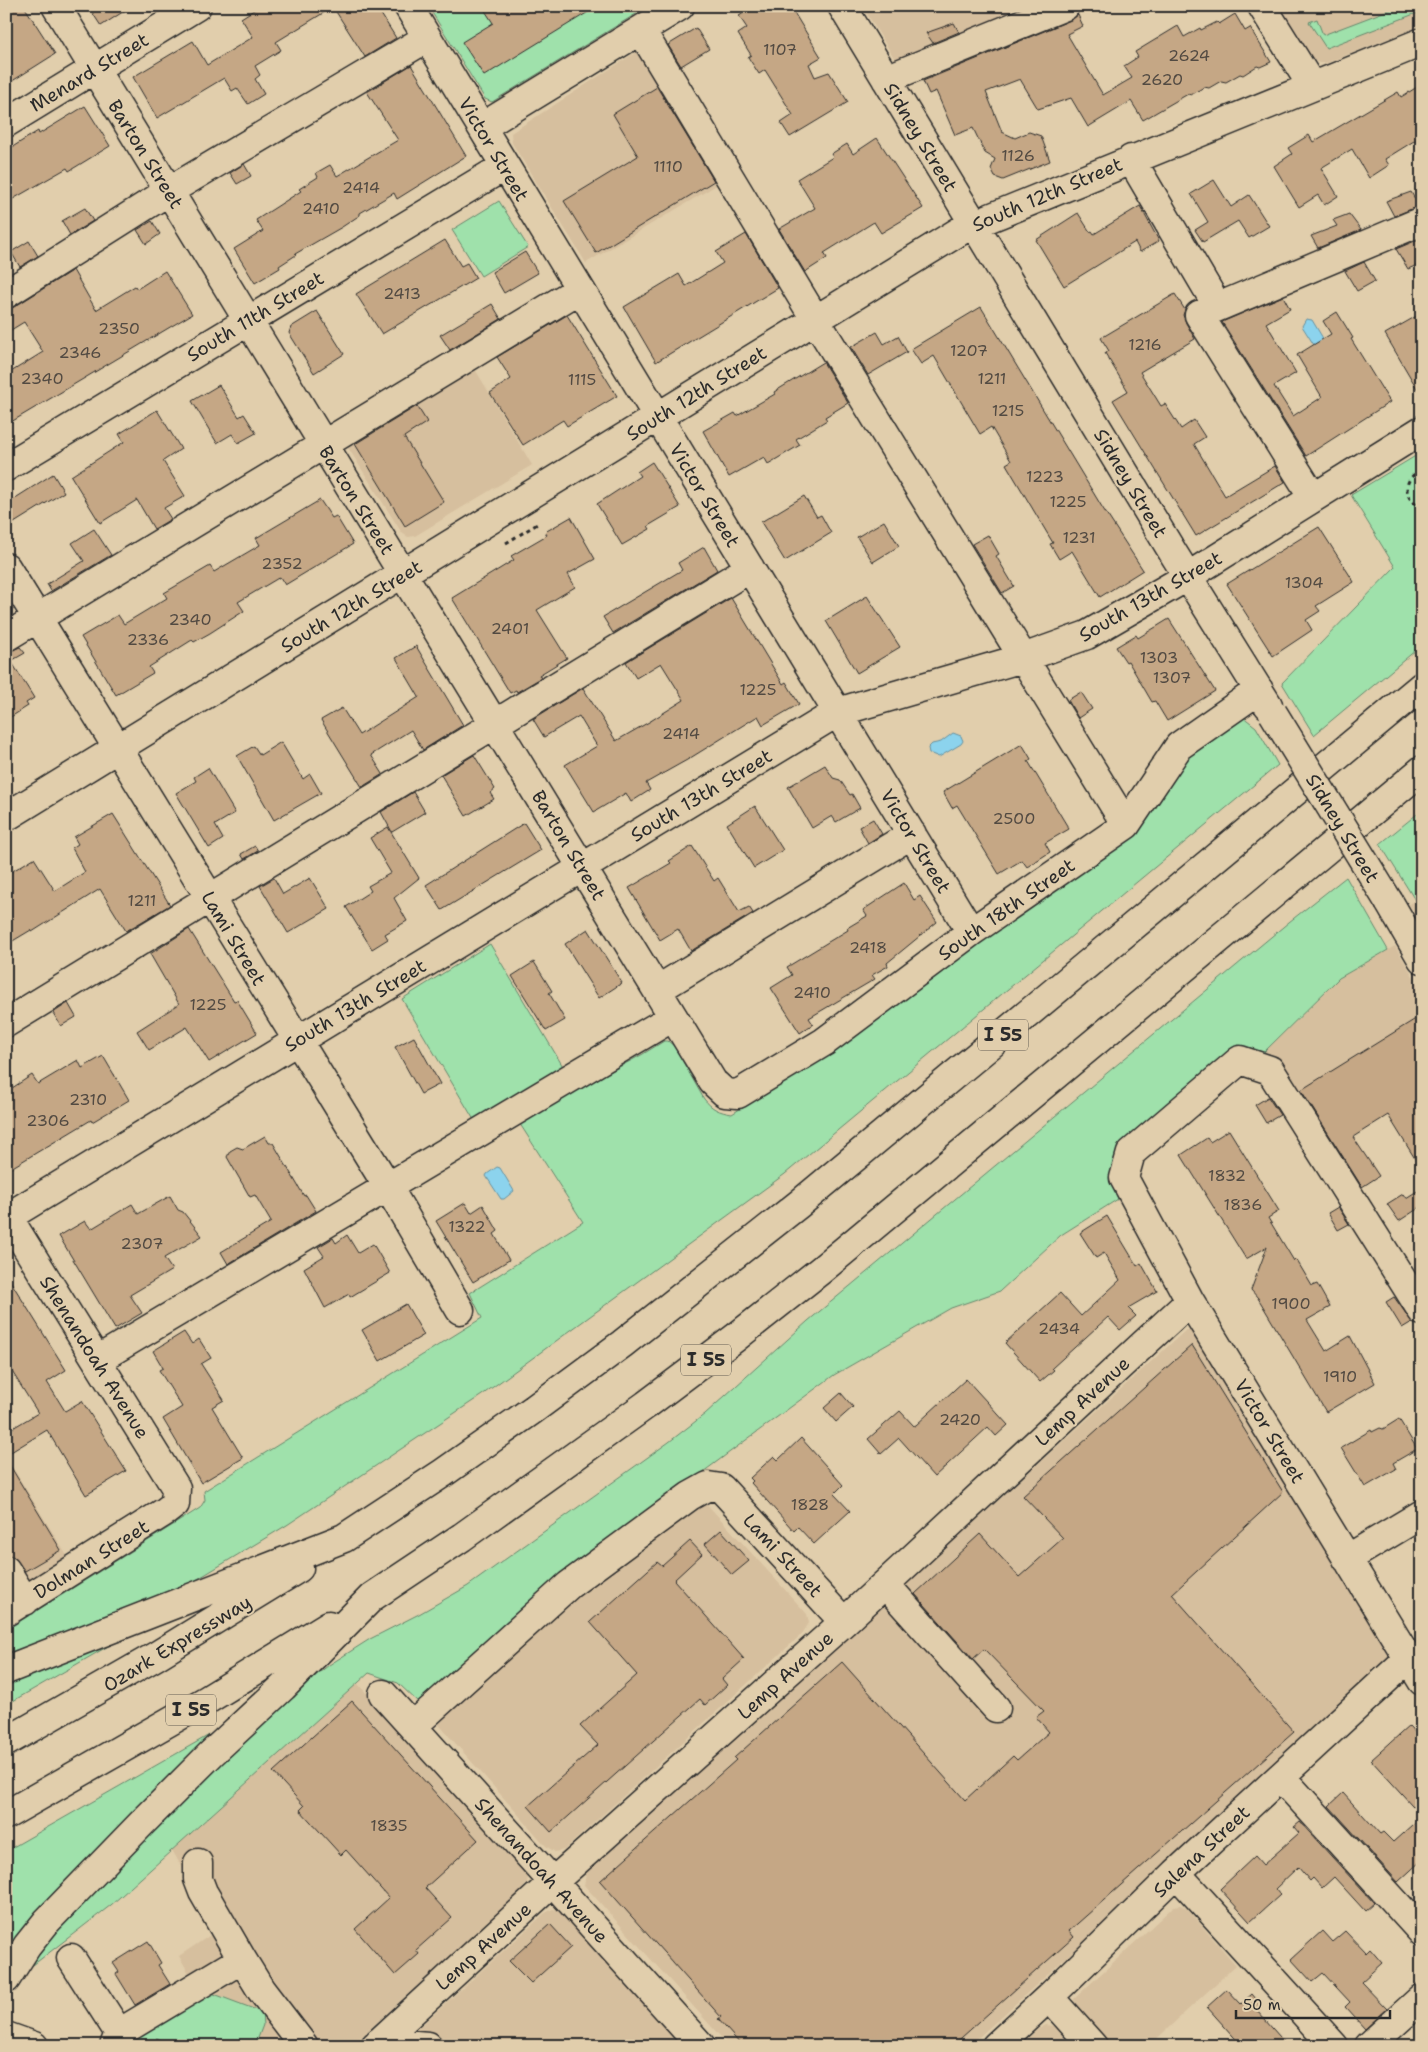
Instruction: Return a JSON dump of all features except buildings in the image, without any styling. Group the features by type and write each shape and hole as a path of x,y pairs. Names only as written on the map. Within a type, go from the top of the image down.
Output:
{"main road":[{"name":"Barton Street","path":"56,6 657,990 714,1082 725,1093"},
{"name":"Menard Street","path":"6,123 197,6"},
{"name":"Victor Street","path":"408,6 971,932"},
{"path":"482,127 680,6"},
{"name":"Sidney Street","path":"842,6 1187,577 1259,690 1422,959"},
{"path":"886,79 1064,6"},
{"path":"1262,6 1312,86"},
{"path":"641,30 815,319 1126,825"},
{"path":"6,294 169,191 427,38"},
{"name":"South 12th Street","path":"6,817 815,319 974,224 1422,42"},
{"path":"1131,159 1218,307"},
{"name":"South 11th Street","path":"6,467 505,166"},
{"path":"1313,497 1199,314 1422,221"},
{"path":"6,637 580,289"},
{"name":"South 13th Street","path":"7,1216 838,712 1023,658 1087,635 1187,577 1422,430"},
{"name":"Lami Street","path":"6,567 296,1041 388,1187 460,1310"},
{"path":"6,1023 750,568"},
{"name":"I 55","path":"344,1538 534,1409 707,1278 1422,686"},
{"name":"South 18th Street","path":"725,1093 738,1094 824,1042 971,932 1126,825 1179,746 1259,690"},
{"name":"I 55","path":"6,1815 207,1700 372,1597 555,1472 735,1338 820,1270 1422,770"},
{"path":"657,990 912,834"},
{"path":"97,1360 674,1017"},
{"name":"Victor Street","path":"1415,1670 1190,1301 1124,1178 1131,1153 1240,1060 1270,1070 1422,1311"},
{"name":"Shenandoah Avenue","path":"7,1216 176,1488 175,1504"},
{"name":"Lemp Avenue","path":"377,2044 553,1882 886,1584 1190,1301"},
{"name":"Lami Street","path":"413,1726 569,1585 690,1496 708,1486 721,1488 844,1622"},
{"name":"Dolman Street","path":"16,1606 175,1504"},
{"path":"1347,1559 1422,1514"},
{"path":"6,1670 344,1538"},
{"name":"Ozark Expressway","path":"6,1742 212,1622 344,1538"},
{"path":"6,1570 16,1606"},
{"path":"886,1584 996,1708"},
{"path":"6,1979 27,1946 47,1921 148,1817 283,1687 372,1597"},
{"name":"Salena Street","path":"996,2046 1176,1873 1281,1777 1415,1670"},
{"name":"Shenandoah Avenue","path":"383,1694 701,2046"},
{"path":"1281,1777 1422,1932"},
{"path":"198,1864 198,1879 203,1892 242,1959 261,1990 304,2046"},
{"path":"1176,1873 1334,2046"},
{"path":"71,1958 117,2040 242,1959"},
{"path":"1048,1997 1092,2046"},
{"path":"1369,2046 1422,1998"},
{"path":"6,2036 34,2046"},
{"path":"377,2044 428,2046"}],"path":[{"path":"1422,471 1413,474 1409,479 1406,491 1411,502 1422,507"},
{"path":"506,543 538,523"}],"shaded area":[{"path":"862,6 1007,6 1022,29 906,77"},
{"path":"1278,6 1422,6 1422,25 1327,63 1319,63 1308,54"},
{"path":"644,47 725,180 586,263 512,143 511,133"},
{"path":"469,359 532,465 415,536 408,537 402,533 342,438"},
{"path":"1422,895 1422,924 1409,904"},
{"path":"1395,946 1422,991 1422,1095 1334,1148 1281,1064 1273,1056 1263,1053 1339,978"},
{"path":"1186,1330 1193,1330 1392,1649 1391,1662 969,2046 729,2046 584,1885 586,1874"},
{"path":"6,1457 69,1559 22,1588 6,1563"},
{"path":"704,1501 807,1614 809,1623 802,1634 564,1850 555,1852 546,1846 434,1719 577,1588"},
{"path":"357,1683 529,1872 527,1883 520,1892 351,2046 147,2046 113,2030 194,1982 179,1956 218,1930 172,1850"},
{"path":"1181,1905 1187,1909 1236,1965 1149,2046 1111,2046 1075,2006 1074,1999 1174,1906"},
{"path":"553,1909 562,1911 683,2046 399,2046 545,1913"},
{"path":"1046,2025 1054,2026 1072,2046 1020,2046 1037,2030"}],"green space":[{"path":"428,6 649,6 492,102 485,99"},
{"path":"1399,6 1422,6 1422,11 1326,48 1309,22 1317,19 1323,35"},
{"path":"499,201 528,247 481,276 452,230"},
{"path":"1422,452 1422,645 1314,735 1282,683 1395,567 1351,495"},
{"path":"1242,716 1256,727 1278,765 785,1174 482,1395 287,1525 191,1583 6,1659 6,1630 200,1508 205,1500 204,1491 482,1318 470,1293 583,1222 518,1121 486,1140 402,999 490,944 577,1090 664,1041 668,1041 674,1046 704,1099 716,1110 732,1114 828,1053 1183,759"},
{"path":"1422,810 1422,895 1415,900 1380,844"},
{"path":"1346,877 1388,950 1339,978 1263,1053 1247,1052 1112,1182 1118,1199 1061,1235 1000,1291 951,1308 834,1375 584,1560 420,1704 398,1683 369,1673 111,1905 33,1965 38,1950 50,1932 276,1707 329,1665 370,1639 468,1586 669,1442 705,1414 808,1321 1289,922"},
{"path":"131,1633 6,1705 6,1679"},
{"path":"225,1726 6,1954 6,1851"},
{"path":"206,1991 262,2012 263,2025 255,2046 147,2046 136,2042 134,2039"}],"water":[{"path":"1306,319 1312,320 1324,340 1314,345 1302,326"},
{"path":"953,733 961,736 963,741 961,744 939,757 929,753 928,748 932,744 941,742"},
{"path":"497,1167 500,1168 514,1191 504,1199 501,1199 486,1176"}]}
